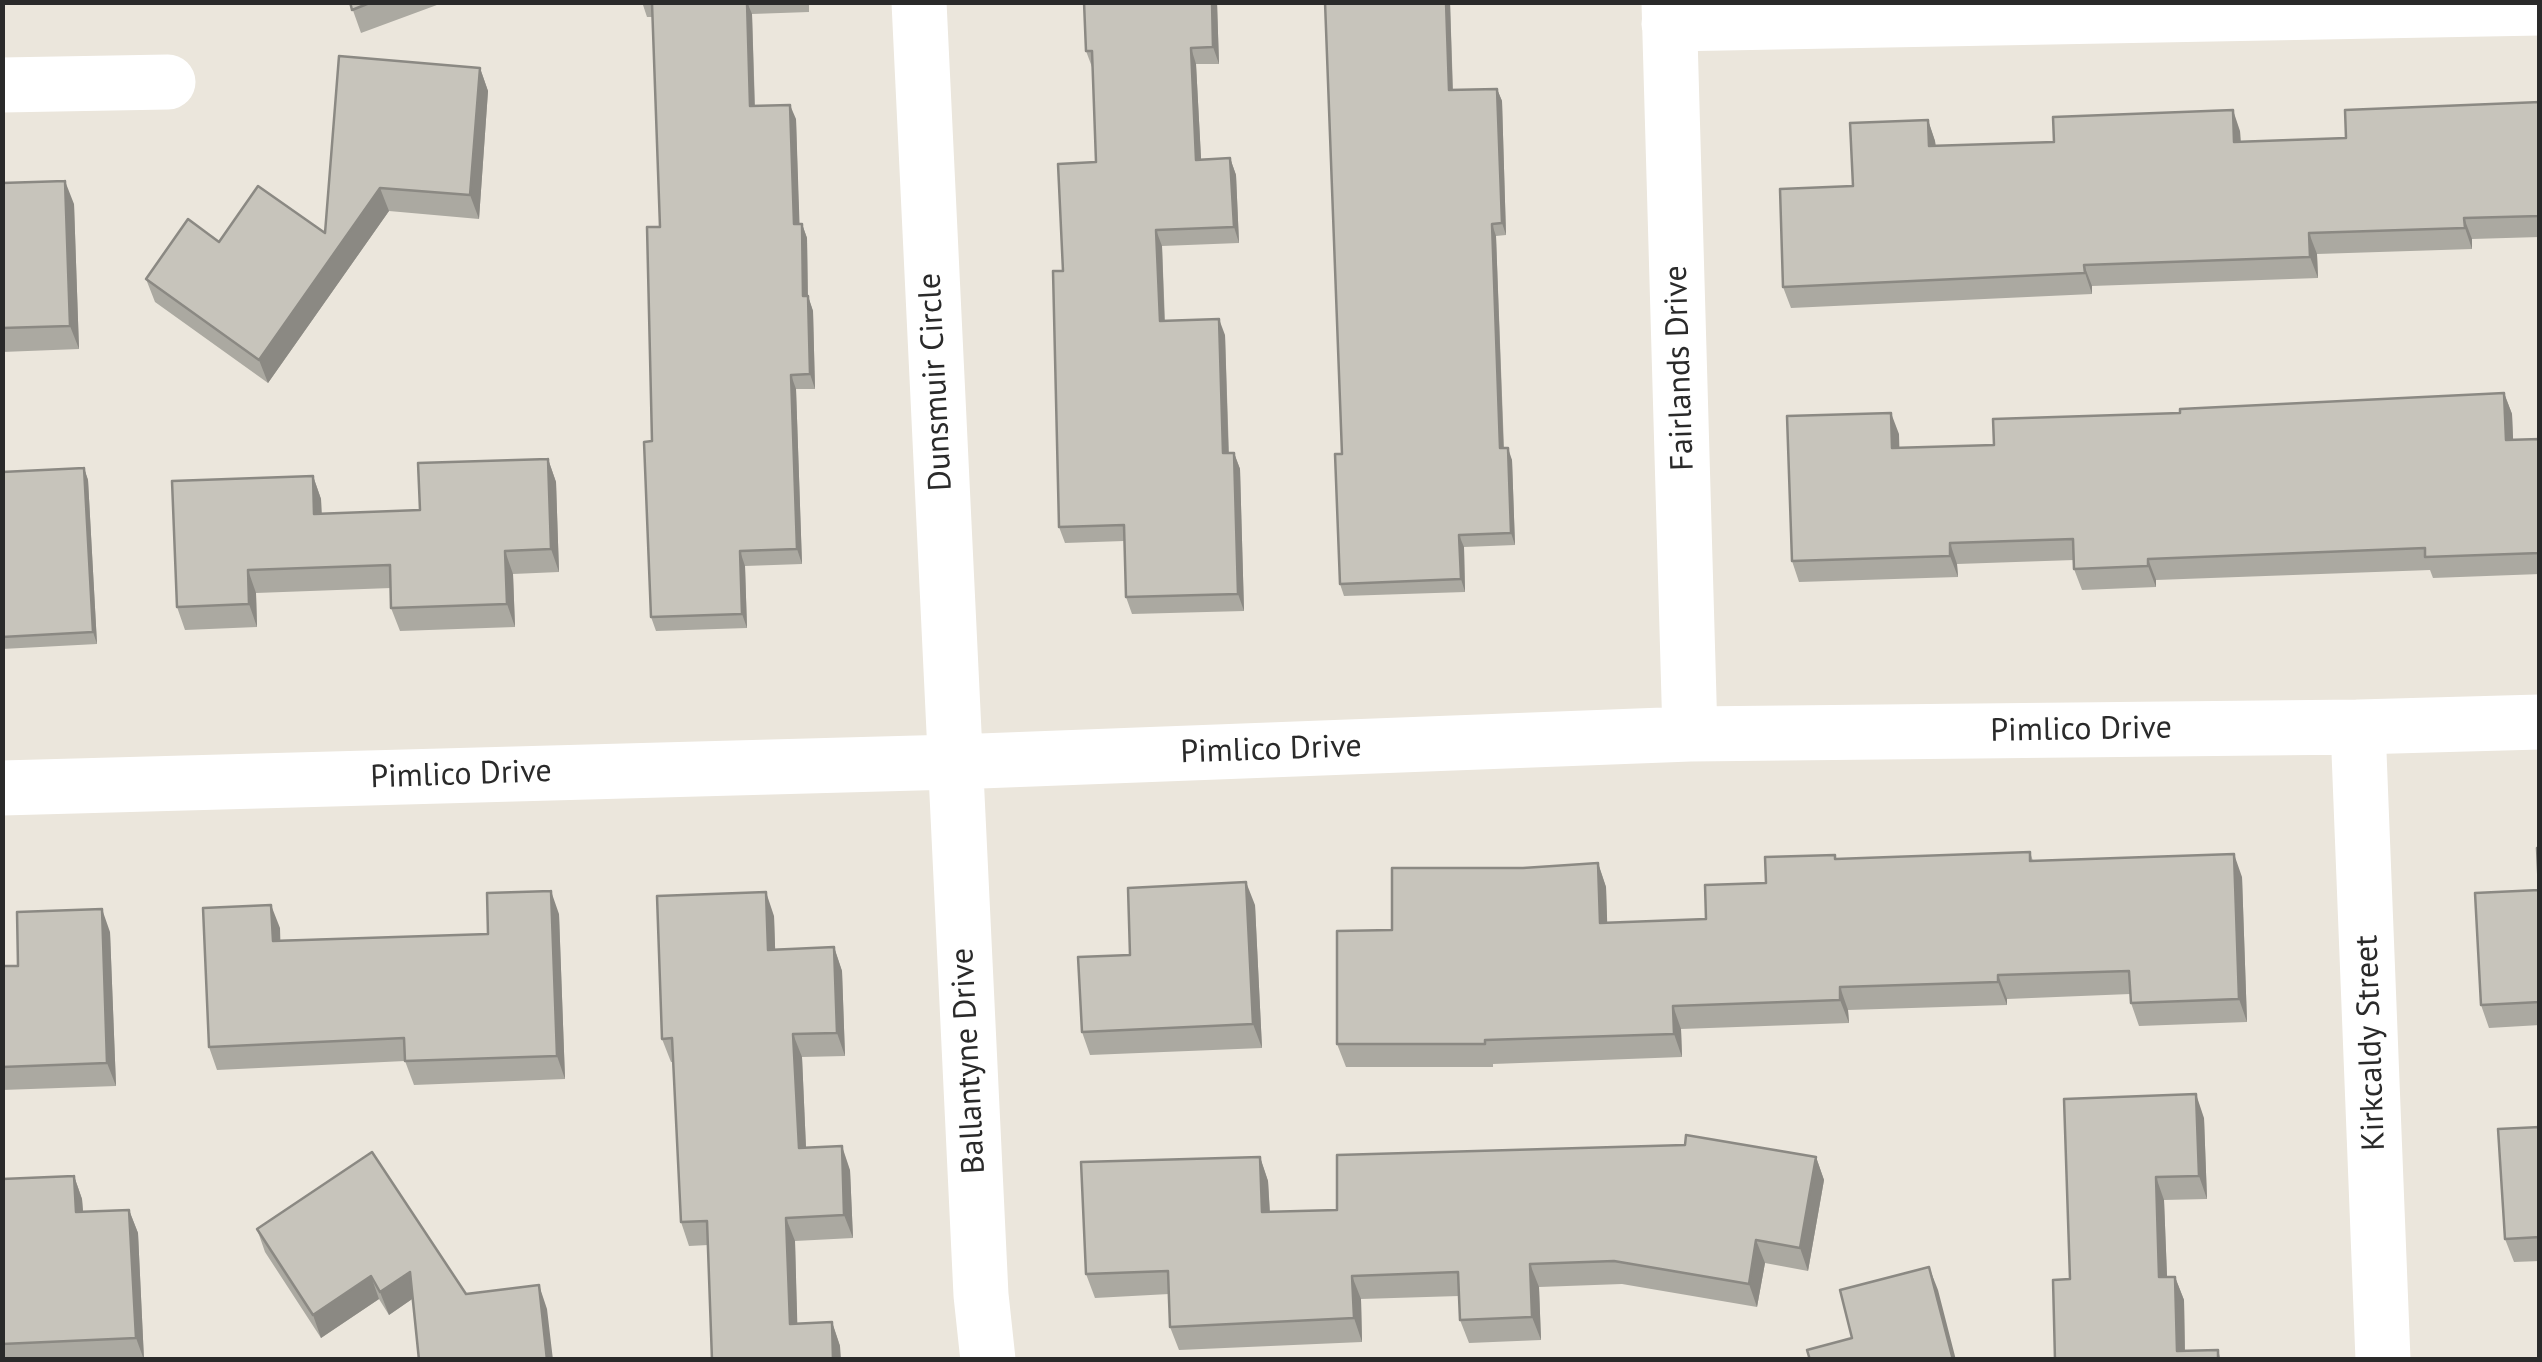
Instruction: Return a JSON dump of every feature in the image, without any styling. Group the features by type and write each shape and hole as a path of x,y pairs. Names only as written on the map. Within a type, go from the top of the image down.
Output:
{"street":[{"name":"Dunsmuir Circle","path":"919,2 954,762"},
{"path":"1669,13 2540,8"},
{"name":"Fairlands Drive","path":"1669,13 1690,734"},
{"path":"2,85 168,82"},
{"name":"Pimlico Drive","path":"2,788 954,762 1690,734 2540,722"},
{"name":"Kirkcaldy Street","path":"2358,727 2383,1360"},
{"name":"Ballantyne Drive","path":"954,762 981,1295 988,1360"}],"building":[{"path":"350,2 372,2 352,10"},
{"path":"642,2 747,2 750,106 790,105 794,224 802,224 810,374 791,375 797,549 740,551 742,614 651,617 644,442 652,441 647,227 660,227 652,3"},
{"path":"1084,2 1212,2 1213,47 1191,48 1196,160 1230,158 1234,227 1156,230 1160,321 1219,319 1223,453 1234,453 1238,594 1126,597 1124,525 1059,527 1053,271 1063,271 1058,164 1096,162 1092,51 1086,51"},
{"path":"1325,2 1446,2 1449,90 1497,89 1502,223 1492,224 1500,448 1508,448 1511,533 1459,535 1461,579 1340,584 1335,454 1342,454"},
{"path":"339,56 480,68 470,195 380,188 259,360 146,279 188,219 219,242 258,186 325,233"},
{"path":"2540,102 2540,216 2464,218 2465,228 2309,233 2310,257 2084,265 2085,273 1783,287 1780,189 1853,186 1850,123 1928,120 1929,146 2054,142 2053,117 2233,110 2234,142 2346,138 2345,110"},
{"path":"65,181 70,326 2,328 2,183"},
{"path":"2504,393 2506,440 2540,439 2540,553 2425,557 2425,548 2148,559 2148,566 2074,569 2073,539 1950,543 1950,556 1792,561 1787,416 1891,413 1892,448 1994,445 1993,419 2180,413 2180,409"},
{"path":"548,459 551,549 505,551 507,604 391,608 390,565 248,570 249,604 177,607 172,481 313,476 314,514 420,510 418,463"},
{"path":"84,468 93,632 2,637 2,472"},
{"path":"2540,848 2540,1002 2481,1005 2475,893 2539,890"},
{"path":"2030,852 2030,861 2234,854 2239,999 2131,1003 2129,971 1998,975 1998,982 1840,987 1840,1000 1673,1006 1674,1034 1485,1040 1485,1044 1337,1044 1337,931 1392,930 1392,868 1523,868 1598,863 1600,923 1706,919 1705,885 1766,883 1765,857 1835,855 1835,859"},
{"path":"1246,882 1253,1024 1082,1032 1078,957 1130,955 1128,888"},
{"path":"551,891 557,1056 405,1061 404,1038 209,1047 203,908 271,905 273,941 488,934 487,893"},
{"path":"766,892 768,950 834,947 837,1033 793,1034 799,1148 842,1146 844,1215 786,1218 790,1324 832,1322 833,1360 712,1360 707,1221 681,1222 672,1038 662,1039 657,896"},
{"path":"102,909 107,1063 2,1067 2,966 18,966 17,912"},
{"path":"2196,1094 2199,1176 2156,1177 2159,1277 2175,1277 2177,1351 2218,1350 2218,1360 2055,1360 2053,1280 2070,1279 2064,1099"},
{"path":"2540,1127 2540,1237 2505,1239 2498,1129"},
{"path":"1686,1135 1816,1157 1800,1248 1756,1240 1749,1284 1614,1261 1530,1264 1532,1317 1460,1320 1458,1272 1352,1276 1354,1318 1170,1327 1168,1271 1086,1274 1081,1162 1260,1157 1262,1212 1337,1210 1337,1155 1685,1145"},
{"path":"372,1152 466,1294 539,1285 547,1360 419,1360 410,1272 380,1292 371,1276 313,1315 257,1229"},
{"path":"74,1176 76,1212 129,1210 136,1338 2,1344 2,1179"},
{"path":"1929,1267 1953,1360 1810,1360 1807,1350 1852,1338 1840,1290"}]}
